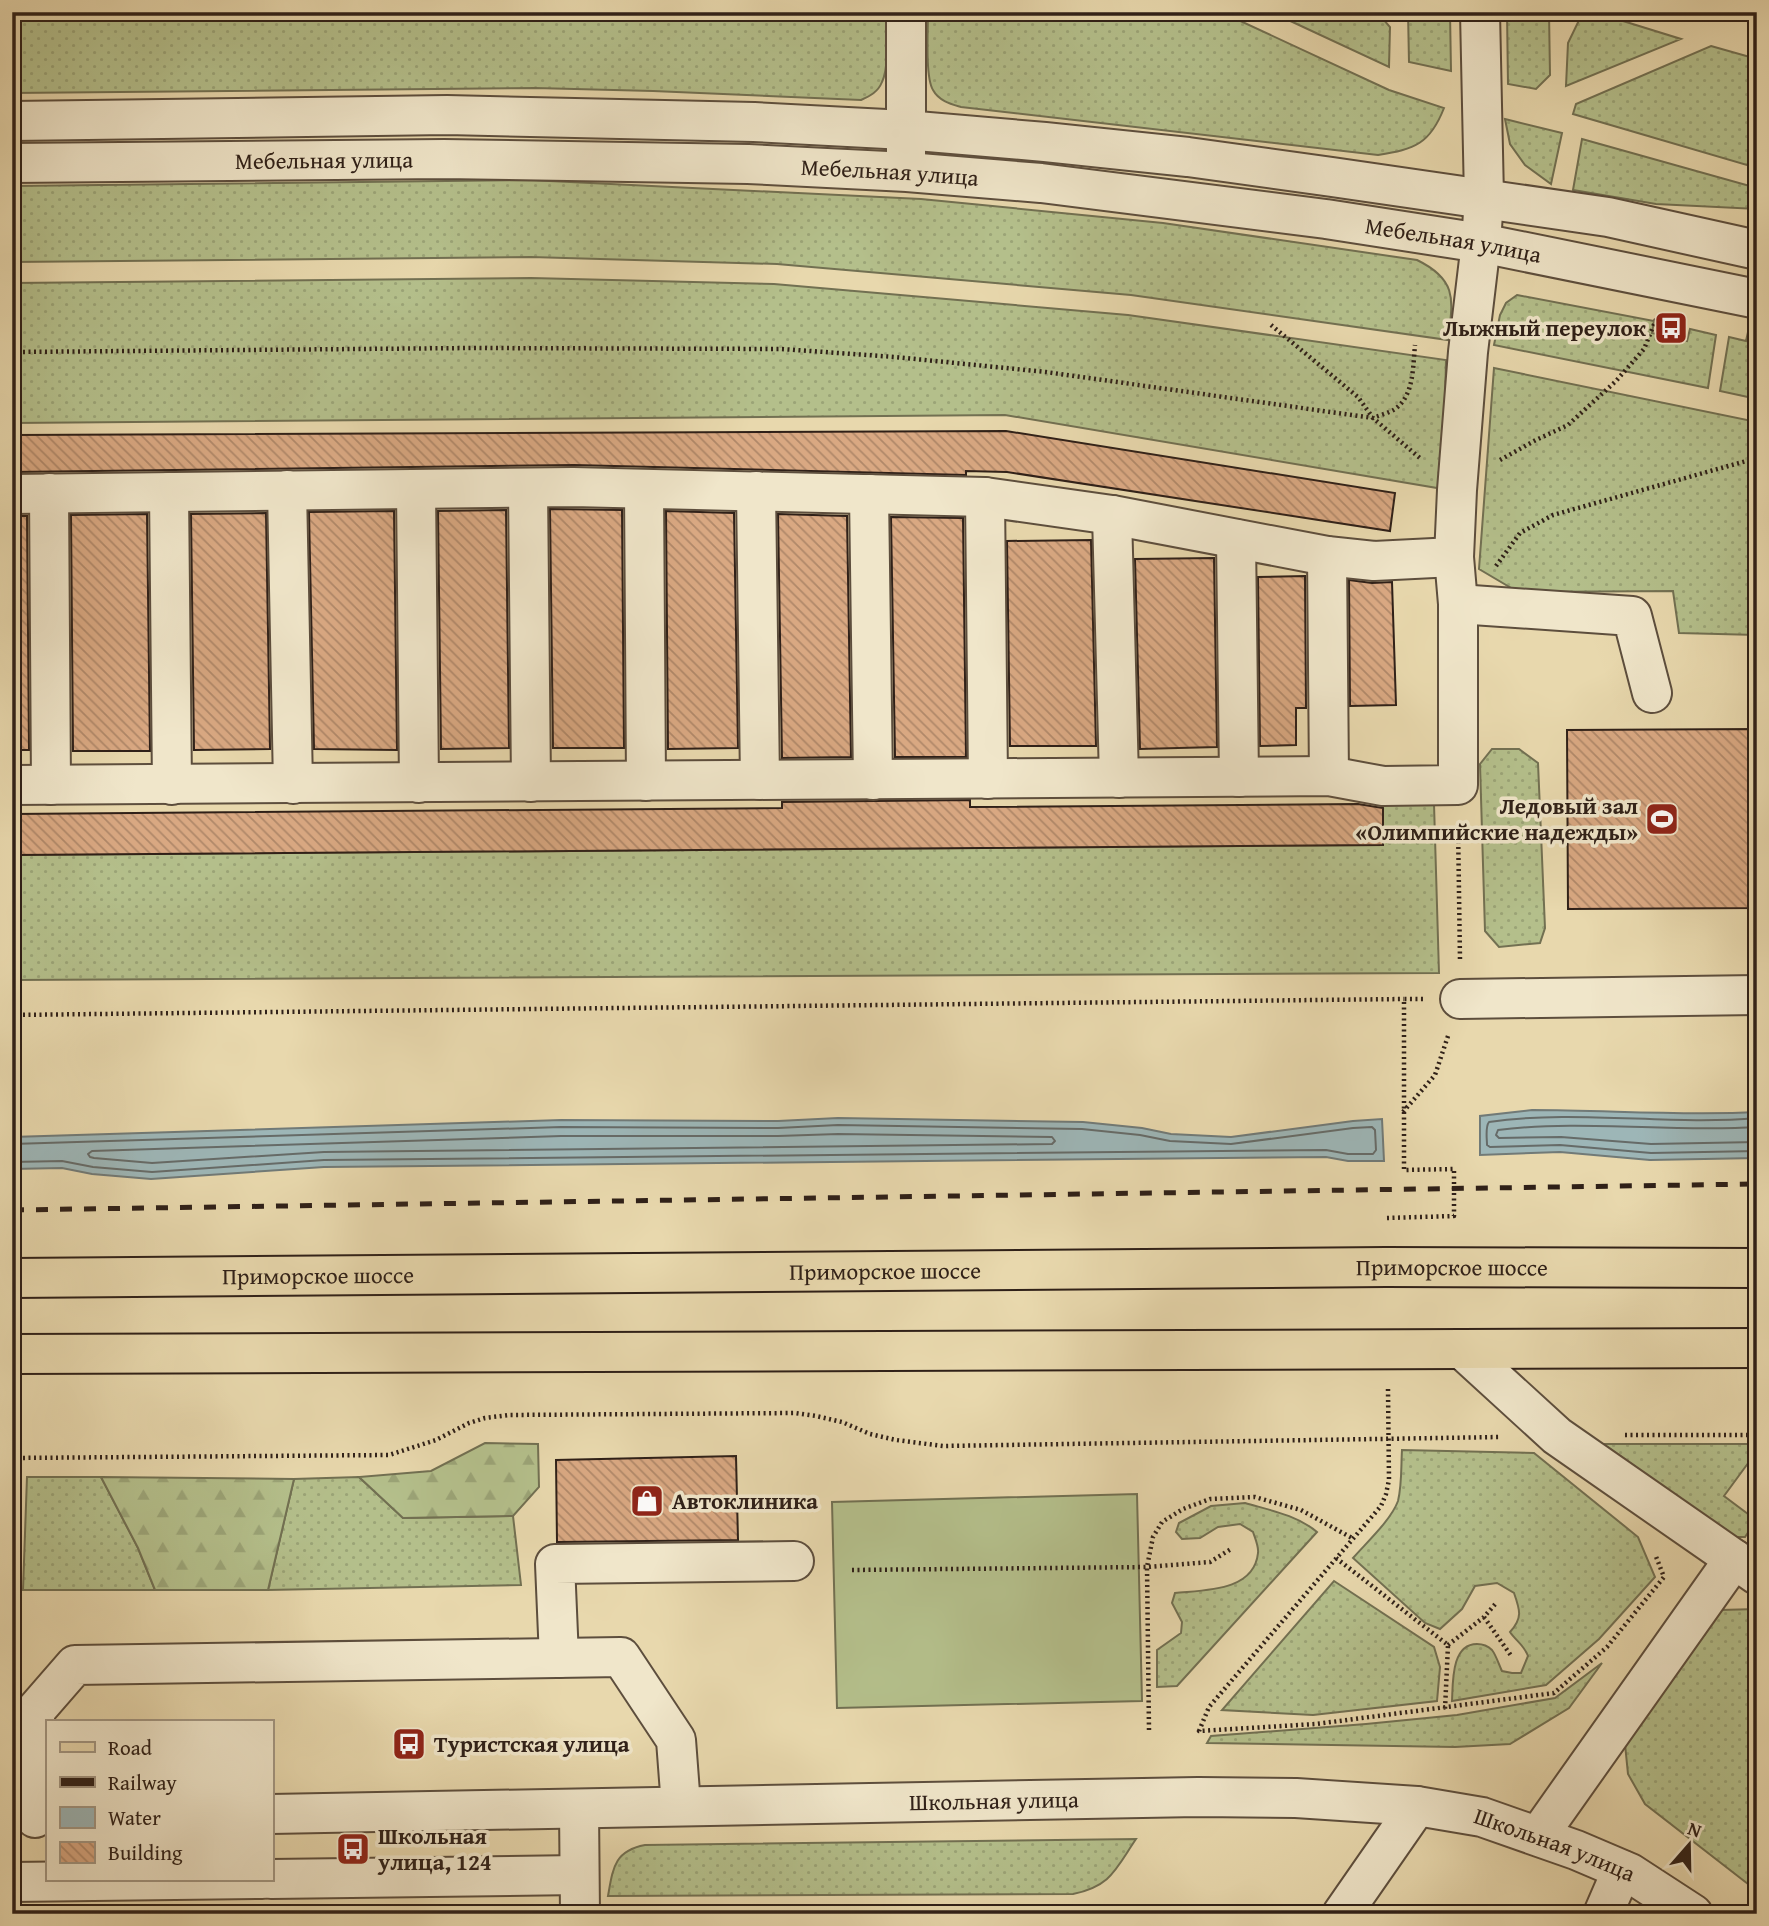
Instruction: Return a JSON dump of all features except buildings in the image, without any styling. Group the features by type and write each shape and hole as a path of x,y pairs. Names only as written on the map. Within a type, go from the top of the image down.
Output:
{"main road":[{"name":"Приморское шоссе","path":"12,1278 1386,1267 1757,1268"},
{"path":"12,1353 331,1350 1757,1349"}],"street":[{"path":"906,12 907,172"},
{"path":"12,785 1329,776 1383,786 1458,785 1465,605 1454,556 1468,352 1484,198 1480,12"},
{"name":"Мебельная улица","path":"12,121 447,115 740,121 905,130 1188,158 1484,198 1608,217 1757,250"},
{"name":"Мебельная улица","path":"12,163 444,159 748,164 907,172 1041,183 1326,219 1481,243 1757,299"},
{"path":"51,785 31,493 528,488 985,496 1112,515 1327,556 1374,561 1454,556"},
{"path":"528,488 531,782"},
{"path":"416,489 419,783"},
{"path":"644,489 646,781"},
{"path":"287,490 293,784"},
{"path":"756,491 760,780"},
{"path":"169,492 172,785"},
{"path":"869,494 873,780"},
{"path":"985,496 988,779"},
{"path":"1112,515 1119,778"},
{"path":"1236,539 1239,777"},
{"path":"1327,556 1329,776"},
{"path":"1465,605 1632,615 1652,693"},
{"path":"1460,999 1757,995"},
{"path":"1464,1351 1557,1436 1746,1567 1538,1836"},
{"path":"559,1658 555,1564 794,1561"},
{"path":"32,1818 35,1711 75,1665 621,1657 676,1740 681,1806"},
{"name":"Школьная улица","path":"273,1814 1198,1797 1296,1798 1417,1806 1482,1817 1538,1836 1622,1870 1693,1914"},
{"path":"1342,1914 1417,1806"},
{"path":"579,1809 580,1914"},
{"path":"1603,1914 1622,1870"},
{"path":"273,1879 579,1875"},
{"path":"12,1882 95,1881"}],"path":[{"path":"1271,325 1358,397 1373,418 1457,490 1490,466 1568,425 1616,382 1644,349 1659,313"},
{"path":"12,352 458,348 782,349 1046,372 1373,418 1394,410 1406,398 1415,345"},
{"path":"1465,605 1520,533 1553,515 1757,458"},
{"path":"1403,1112 1434,1075 1460,999 1458,785"},
{"path":"1387,1218 1454,1216 1454,1169 1404,1170 1404,999"},
{"path":"12,1015 1460,999"},
{"path":"1388,1388 1389,1480 1381,1506 1209,1707 1199,1731 1316,1724 1554,1693 1607,1647 1664,1577 1651,1542"},
{"path":"12,1458 389,1455 436,1440 469,1423 509,1415 795,1413 842,1422 870,1434 896,1440 943,1446 1557,1436"},
{"path":"1623,1435 1757,1435"},
{"path":"1149,1730 1147,1567 1153,1537 1162,1522 1183,1509 1210,1499 1255,1497 1301,1510 1352,1538"},
{"path":"852,1570 1147,1567 1210,1563 1231,1549"},
{"path":"1336,1558 1448,1645"},
{"path":"1445,1709 1448,1645 1497,1602"},
{"path":"1484,1616 1512,1657"}],"green space":[{"path":"12,12 886,12 887,57 880,85 861,100 535,88 12,93"},
{"path":"928,12 1221,12 1389,90 1444,108 1433,130 1420,143 1378,155 961,107 938,97 930,84"},
{"path":"1271,12 1377,12 1390,27 1389,67"},
{"path":"1408,12 1450,12 1451,71 1409,62"},
{"path":"1507,12 1549,12 1550,75 1536,89 1508,84"},
{"path":"1583,12 1594,12 1681,39 1566,86 1568,43"},
{"path":"1711,46 1757,59 1757,168 1573,114 1576,104"},
{"path":"1505,119 1562,133 1551,184 1525,165 1510,144"},
{"path":"1582,139 1757,188 1757,209 1656,204 1573,190"},
{"path":"529,180 921,199 1163,223 1417,260 1440,275 1450,292 1448,340 1131,295 777,264 531,257 12,262 12,186"},
{"path":"531,278 774,284 1128,315 1446,360 1443,489 1005,415 12,423 12,283"},
{"path":"1517,295 1654,321 1652,333 1687,341 1690,329 1716,335 1708,388 1494,345 1500,315 1506,303"},
{"path":"1750,323 1757,324 1757,399 1720,391 1729,337 1746,341"},
{"path":"1494,368 1757,422 1757,635 1679,633 1673,591 1518,592 1479,569"},
{"path":"1492,749 1519,749 1538,763 1545,928 1540,943 1499,947 1485,931 1480,764"},
{"path":"1383,803 1434,804 1439,973 12,980 12,855 1383,845"},
{"path":"485,1443 538,1444 539,1487 513,1516 403,1518 359,1477 431,1471"},
{"path":"1603,1444 1757,1444 1757,1451 1724,1496 1752,1517 1753,1525 1745,1537 1735,1537"},
{"path":"1402,1450 1534,1453 1638,1537 1655,1577 1599,1639 1546,1685 1452,1701 1455,1666 1462,1650 1469,1646 1487,1646 1502,1671 1521,1673 1528,1656 1510,1632 1519,1618 1519,1609 1514,1593 1497,1583 1475,1586 1462,1609 1440,1629 1425,1623 1353,1558 1395,1508 1401,1482"},
{"path":"27,1477 101,1477 138,1548 155,1590 23,1590"},
{"path":"101,1477 294,1479 268,1590 155,1590 138,1548"},
{"path":"359,1477 403,1518 513,1516 521,1585 268,1590 294,1479"},
{"path":"1137,1494 1142,1701 837,1708 832,1502"},
{"path":"1245,1503 1292,1517 1317,1532 1177,1686 1157,1687 1157,1650 1181,1633 1182,1622 1172,1603 1175,1593 1213,1589 1237,1582 1254,1566 1258,1553 1253,1532 1240,1524 1218,1527 1200,1538 1182,1539 1176,1532 1179,1523 1211,1506"},
{"path":"1334,1581 1434,1647 1440,1667 1437,1701 1313,1715 1222,1710"},
{"path":"1757,1609 1757,1891 1645,1804 1628,1774 1624,1734 1720,1610"},
{"path":"1602,1663 1569,1708 1510,1744 1455,1747 1207,1743 1211,1736 1457,1715 1555,1698"},
{"path":"1136,1839 1111,1875 1086,1891 1073,1894 608,1896 614,1869 621,1856 645,1845"}],"water":[{"path":"1532,1110 1757,1112 1757,1158 1650,1160 1560,1152 1480,1155 1480,1116"},
{"path":"838,1118 1083,1122 1171,1134 1231,1137 1382,1119 1384,1161 1348,1161 1326,1157 324,1167 151,1179 92,1174 62,1168 12,1169 12,1137 561,1120 778,1121"}],"railway":[{"path":"12,1210 1757,1184"}],"place":[{"name":"Лыжный переулок","path":"1671,328"},
{"name":"Ледовый зал «Олимпийские надежды»","path":"1662,819"},
{"name":"Автоклиника","path":"647,1501"},
{"name":"Туристская улица","path":"409,1744"},
{"name":"Школьная улица, 124","path":"353,1849"}]}
